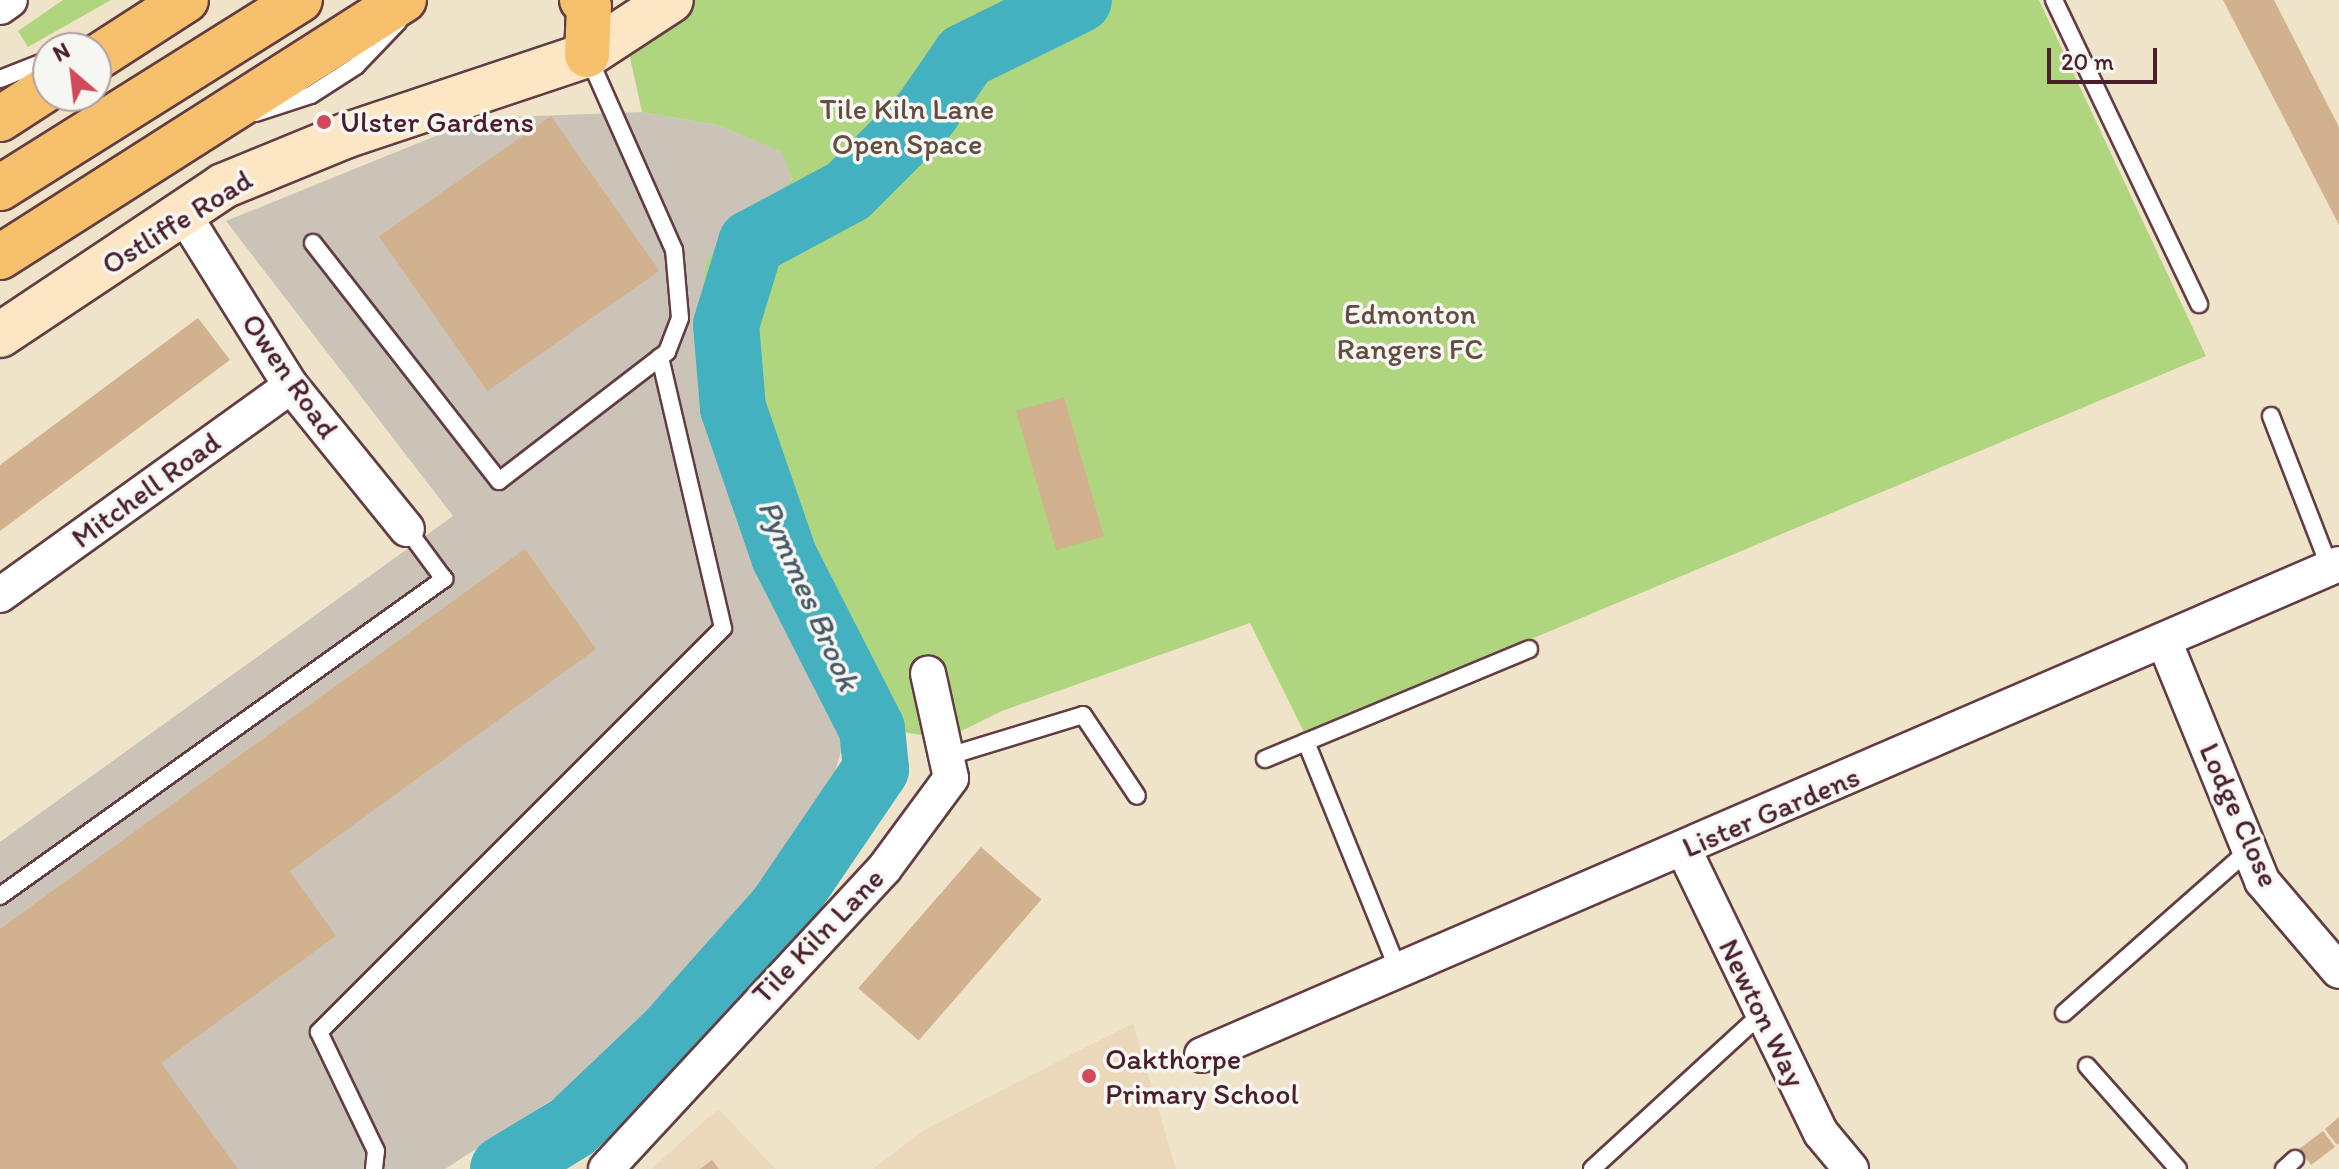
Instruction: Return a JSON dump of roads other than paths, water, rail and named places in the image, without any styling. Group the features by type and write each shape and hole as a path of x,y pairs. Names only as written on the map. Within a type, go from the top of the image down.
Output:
{"highway":[{"path":"112,44 186,0"},
{"path":"0,188 300,0"},
{"path":"0,257 404,0"},
{"path":"582,0 589,6 587,55"},
{"path":"0,119 32,98"}],"street":[{"path":"0,7 10,0"},
{"name":"Ostliffe Road","path":"0,335 184,215 279,160 587,55 671,0"},
{"name":"Owen Road","path":"184,215 291,386 407,529"},
{"name":"Mitchell Road","path":"0,595 291,386"},
{"name":"Lister Gardens","path":"1202,1055 2165,643 2335,566"},
{"name":"Lodge Close","path":"2165,643 2262,881 2339,971"},
{"name":"Tile Kiln Lane","path":"606,1169 884,869 951,778 949,756 928,673"},
{"name":"Newton Way","path":"1684,850 1821,1133 1851,1169"}],"lane":[{"path":"204,127 311,95 377,49 416,0"},
{"path":"2054,0 2199,304"},
{"path":"313,243 499,481 660,357 680,318 674,250 587,55"},
{"path":"0,79 32,66"},
{"path":"374,1169 376,1151 319,1032 723,628 660,357"},
{"path":"2271,416 2335,566"},
{"path":"0,896 444,579 407,529"},
{"path":"1265,759 1529,649"},
{"path":"949,756 1083,715 1137,796"},
{"path":"1306,742 1399,972"},
{"path":"2064,1013 2249,850"},
{"path":"1592,1169 1761,1014"},
{"path":"2087,1066 2178,1169"}],"waterway":[{"name":"Pymmes Brook","path":"503,1169 572,1127 670,1034 781,909 876,769 872,729 784,556 733,408 726,325 751,243 848,191 926,113 965,56 1079,0"}],"place":[{"name":"Ulster Gardens","path":"324,122"},
{"name":"Oakthorpe Primary School","path":"1089,1076"}],"park label":[{"name":"Tile Kiln Lane Open Space","path":"907,126"},
{"name":"Edmonton Rangers FC","path":"1410,331"}]}
